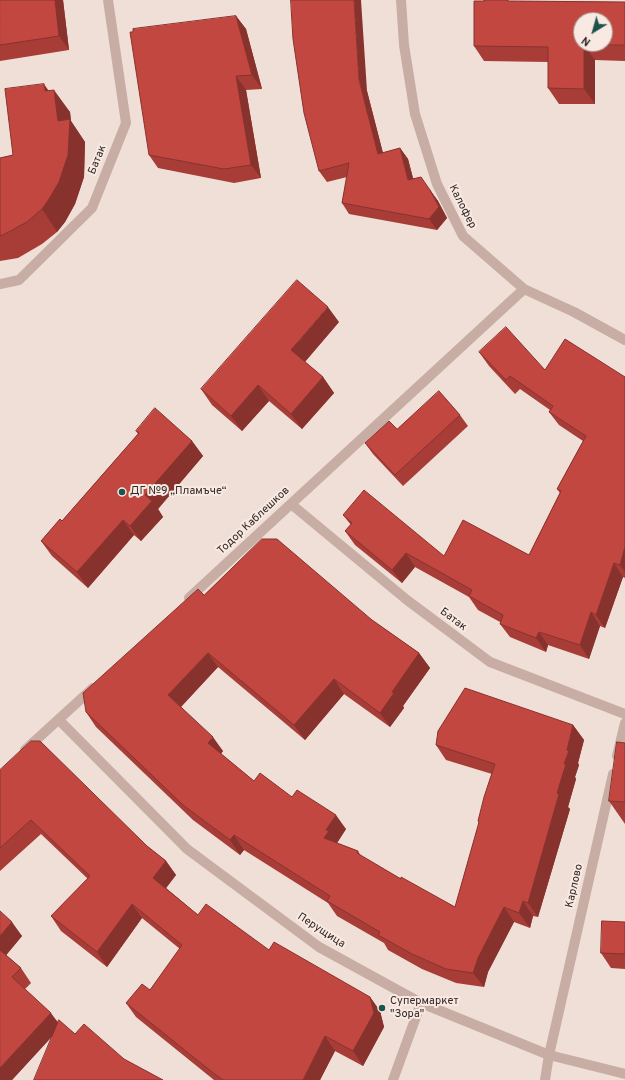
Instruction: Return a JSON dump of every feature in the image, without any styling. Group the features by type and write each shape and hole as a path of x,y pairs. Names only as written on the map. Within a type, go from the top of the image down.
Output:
{"street":[{"name":"Батак","path":"0,284 19,280 92,208 126,123 108,0"},
{"name":"Калофер","path":"401,0 404,45 415,114 437,184 463,236 524,289 574,312 625,340"},
{"name":"Тодор Каблешков","path":"181,606 524,289"},
{"name":"Батак","path":"291,504 407,600 490,662 625,714"},
{"path":"18,756 100,682"},
{"name":"Перущица","path":"59,720 187,850 319,947 421,1003 549,1055 625,1074"},
{"name":"Карлово","path":"545,1080 549,1055 625,723"},
{"path":"393,1080 421,1003"}],"building":[{"path":"0,0 55,0 59,36 0,45"},
{"path":"291,0 354,0 359,80 378,154 400,148 408,180 421,177 439,207 429,219 342,203 349,163 319,171 304,113 293,39"},
{"path":"508,0 625,2 625,45 613,45 613,12 573,12 573,52 584,52 584,89 548,88 548,47 474,46 474,1"},
{"path":"236,16 252,75 236,76 251,165 224,169 149,155 130,32 133,32 133,29"},
{"path":"44,84 45,91 54,90 58,121 70,119 68,155 59,182 42,209 27,222 0,236 0,158 13,155 5,89"},
{"path":"297,280 328,307 291,350 323,377 291,414 258,385 231,416 201,389"},
{"path":"506,327 545,370 565,339 625,377 625,547 620,565 614,563 596,615 591,612 580,645 539,632 536,638 500,624 503,615 469,596 472,590 406,553 392,570 345,531 352,523 343,515 364,490 444,556 463,520 529,555 561,491 557,489 586,436 549,412 553,406 510,376 506,380 479,352"},
{"path":"439,391 460,415 395,475 365,443 389,421 397,429"},
{"path":"155,408 192,441 145,495 152,501 130,526 123,520 77,572 41,541 60,519 62,521 139,433 136,431"},
{"path":"262,539 277,539 372,620 419,653 392,692 394,693 380,713 334,679 294,725 208,653 168,695 213,737 208,743 254,781 260,773 292,797 297,790 336,815 326,830 329,831 324,838 358,851 357,853 401,879 401,877 455,907 479,822 484,797 495,764 436,745 438,731 465,688 573,725 567,750 569,751 564,764 566,764 557,793 559,794 528,903 523,901 519,913 504,907 478,958 473,973 446,969 412,954 378,935 380,932 327,901 330,896 234,835 230,840 183,805 86,712 83,693 198,589 204,595"},
{"path":"31,741 40,741 147,846 166,861 153,878 198,915 206,904 269,950 274,942 370,997 374,1013 353,1051 325,1036 303,1080 223,1080 126,1003 142,984 150,990 182,945 132,904 97,952 51,916 90,876 31,820 0,848 0,770"},
{"path":"617,742 625,743 625,802 609,801"},
{"path":"0,911 12,922 0,936"},
{"path":"602,921 625,922 625,954 601,953"},
{"path":"0,950 21,968 12,977 51,1013 0,1068"},
{"path":"59,1020 75,1034 84,1024 124,1059 163,1080 34,1080"}],"place":[{"name":"ДГ №9 „Пламъче“","path":"122,492"},
{"name":"Супермаркет \"Зора\"","path":"382,1008"}]}
